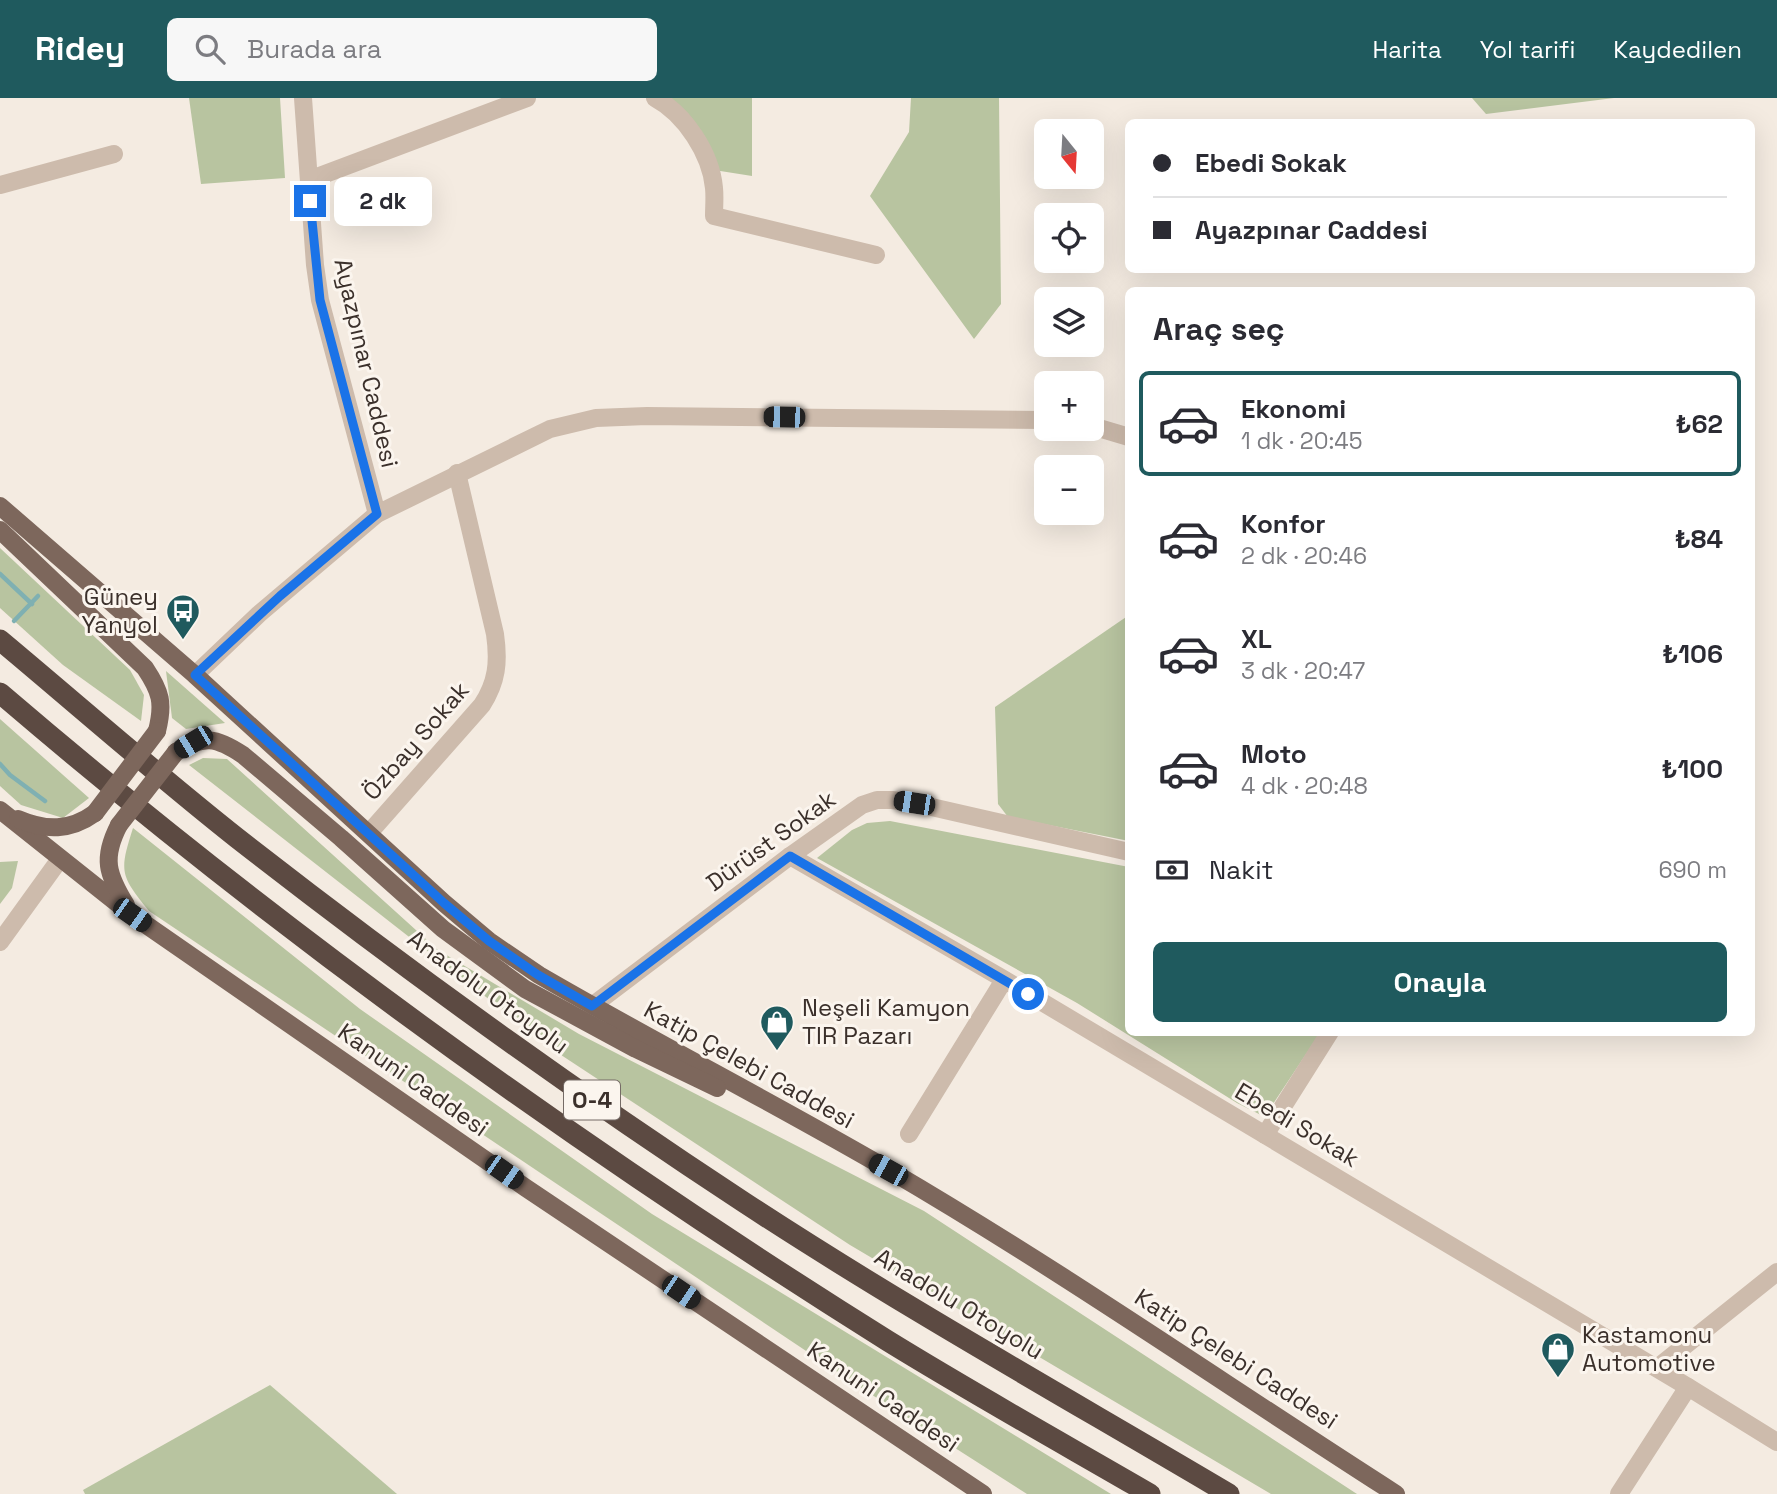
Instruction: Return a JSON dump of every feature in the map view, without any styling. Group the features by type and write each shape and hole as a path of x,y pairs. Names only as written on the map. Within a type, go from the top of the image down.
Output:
{"highway":[{"name":"Anadolu Otoyolu","path":"0,640 236,837 429,983 597,1104 746,1204 915,1310 1229,1494"},
{"name":"O-4","path":"0,694 209,865 386,1001 583,1141 719,1233 892,1343 1150,1494"}],"main road":[{"name":"Katip Çelebi Caddesi","path":"0,506 195,675 489,941 538,975 592,1006 888,1170 1122,1313 1396,1494"},
{"path":"0,530 145,668 161,697 162,712 157,731 95,813 81,823 65,828 45,828 3,812"},
{"path":"132,915 109,873 107,856 119,825 176,752 193,742 212,739 227,744 331,830 443,929 525,989 636,1049 888,1170"},
{"name":"Kanuni Caddesi","path":"3,812 132,915 526,1188 983,1494"}],"street":[{"name":"Ayazpınar Caddesi","path":"303,98 320,300 377,514"},
{"path":"309,180 527,98"},
{"path":"655,98 664,103 694,135 707,162 714,188 714,216 876,255"},
{"path":"0,185 114,154"},
{"path":"195,675 280,596 377,514 550,429 596,418 648,415 1034,420"},
{"path":"1104,430 1125,436"},
{"name":"Özbay Sokak","path":"369,833 482,705 495,681 495,634 457,473"},
{"name":"Dürüst Sokak","path":"592,1006 790,856 862,805 877,800 892,800 1125,851"},
{"name":"Ebedi Sokak","path":"790,856 1004,980 1777,1442"},
{"path":"0,942 60,859"},
{"path":"909,1134 1004,980"},
{"path":"1265,1135 1327,1036"},
{"path":"1657,1368 1777,1272"},
{"path":"1619,1494 1688,1387"}],"green space":[{"path":"189,98 280,98 285,178 201,184"},
{"path":"666,98 752,98 752,176 714,170"},
{"path":"911,98 999,98 1001,304 974,339 870,196 909,132"},
{"path":"1472,98 1614,98 1486,114"},
{"path":"0,548 130,670 144,695 141,721 63,665 0,608"},
{"path":"1125,618 1125,840 1008,817 998,804 995,707"},
{"path":"166,671 225,723 186,729 172,718"},
{"path":"0,719 89,798 63,818 21,805 0,786"},
{"path":"203,758 227,759 438,950 579,1034 924,1211 1357,1494 1271,1494 850,1245 555,1051 189,765"},
{"path":"890,821 1125,866 1125,1033 1077,1003 817,858 852,830 867,823"},
{"path":"133,828 360,1009 652,1214 1111,1494 1027,1494 866,1391 149,911 132,889 125,873 124,864"},
{"path":"18,861 12,888 0,904 0,862"},
{"path":"1130,1036 1318,1036 1271,1107 1261,1115"},
{"path":"270,1385 397,1494 85,1494 83,1490"}],"waterway":[{"path":"0,574 32,604"},
{"path":"14,621 38,596"},
{"path":"0,764 10,775 45,801"}],"place":[{"name":"Güney Yanyol","path":"183,641"},
{"name":"Neşeli Kamyon TIR Pazarı","path":"777,1052"},
{"name":"Kastamonu Automotive","path":"1558,1379"}],"route":[{"path":"310,201 320,300 377,514 259,614 195,675 489,941 538,975 592,1006 790,856 1028,994"}]}
